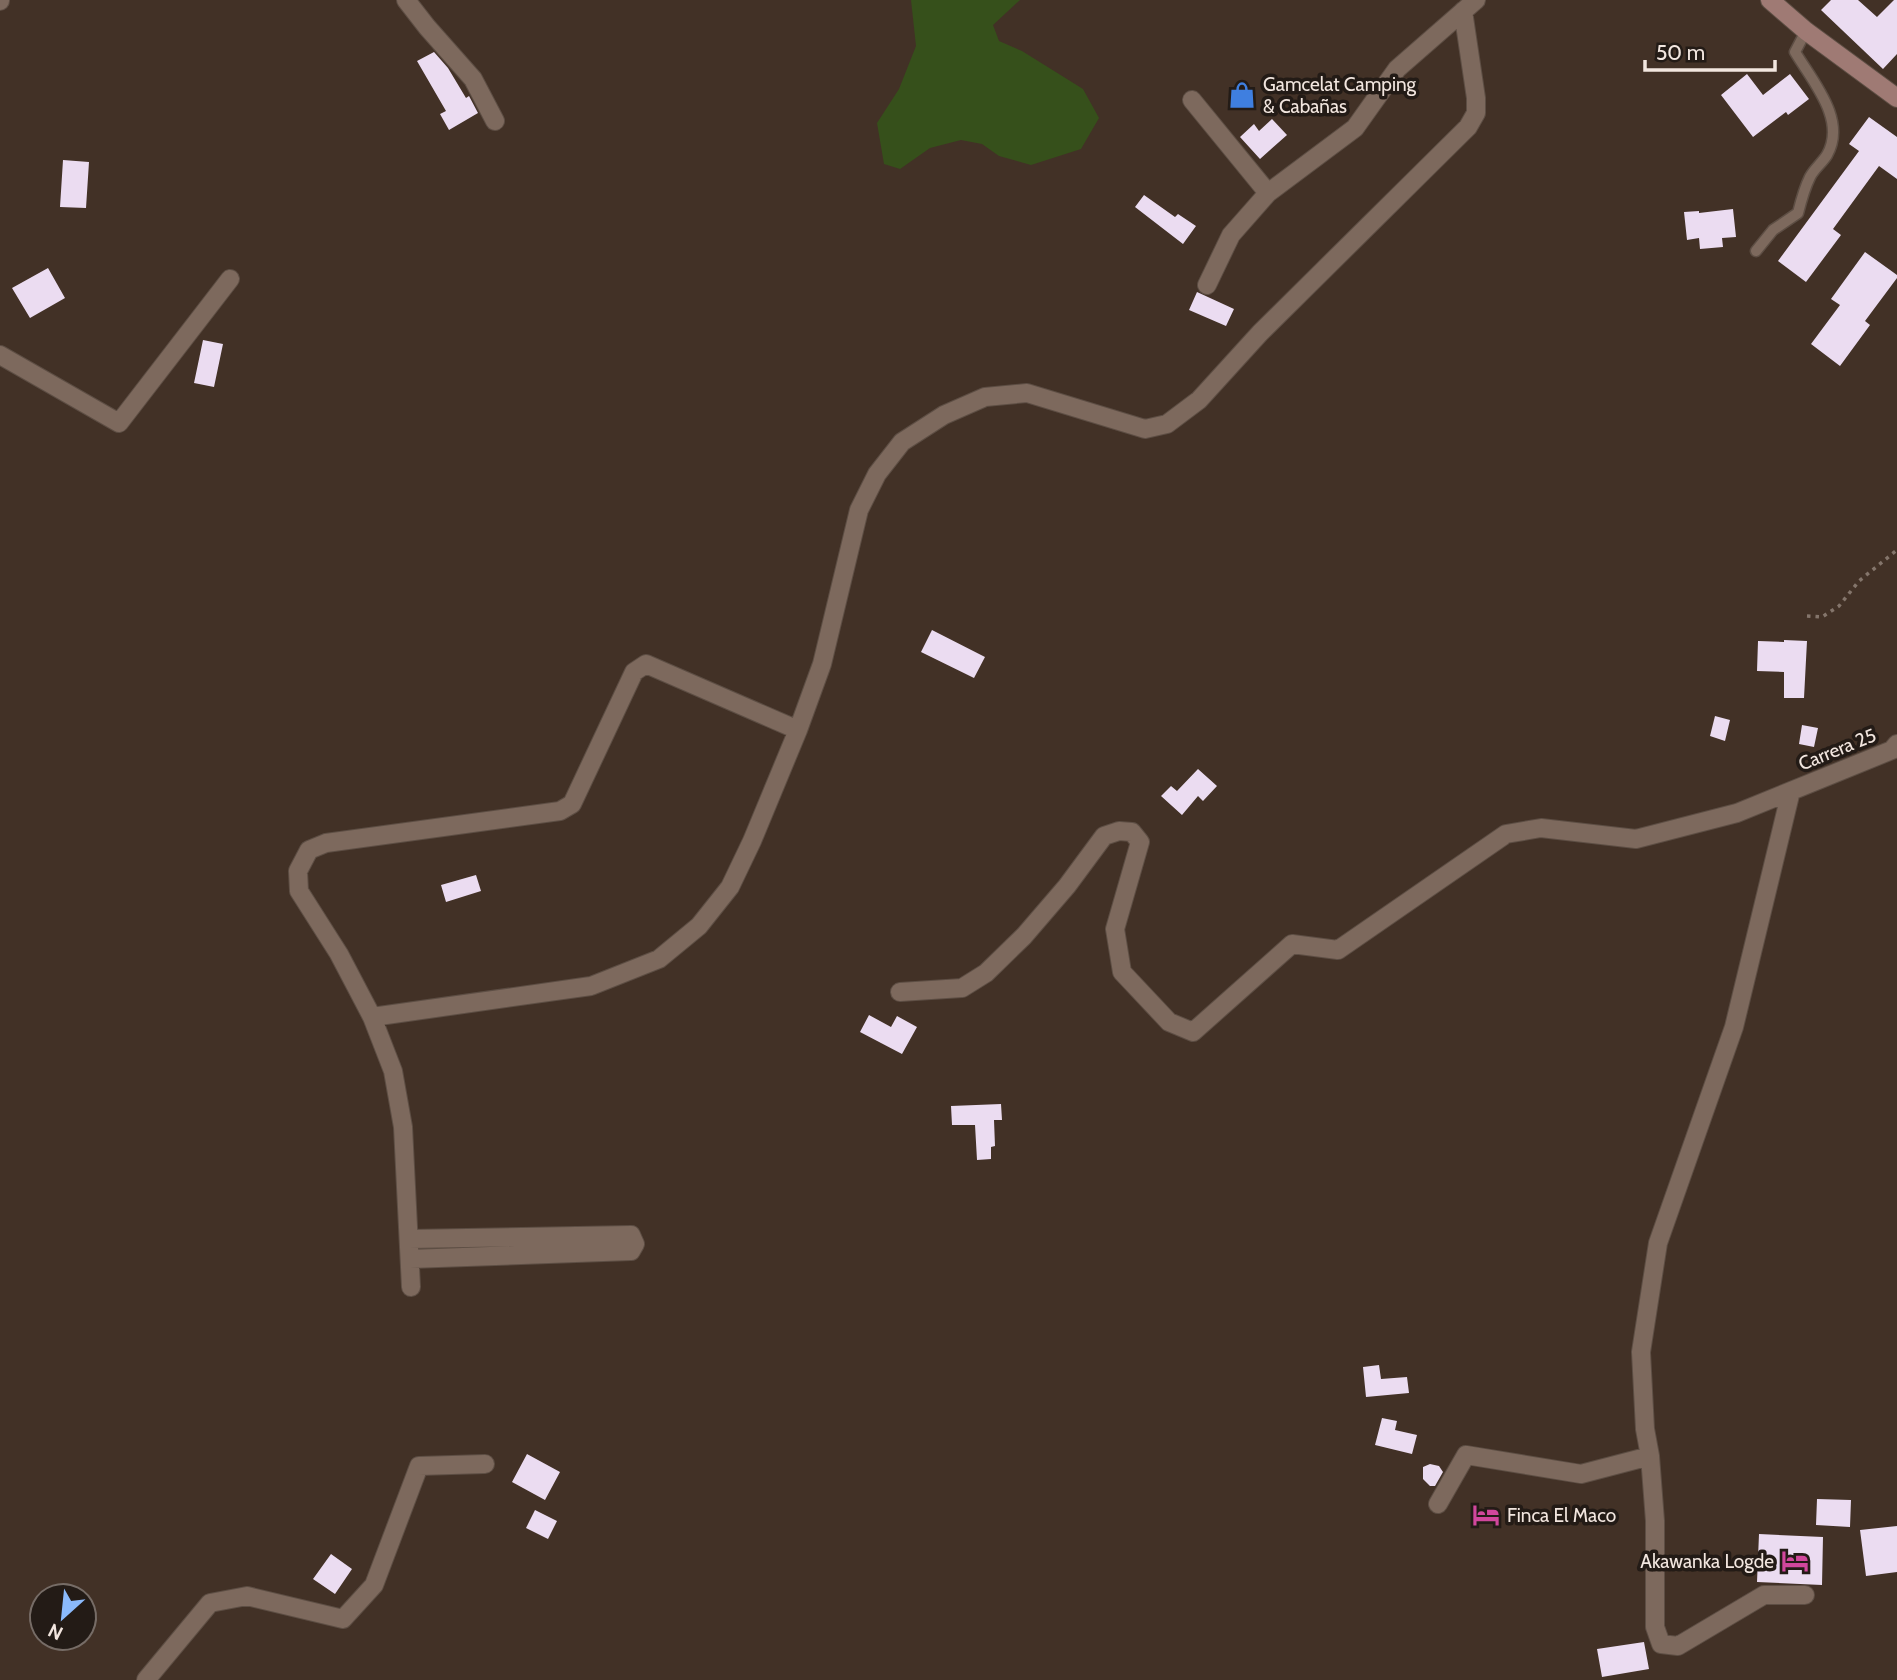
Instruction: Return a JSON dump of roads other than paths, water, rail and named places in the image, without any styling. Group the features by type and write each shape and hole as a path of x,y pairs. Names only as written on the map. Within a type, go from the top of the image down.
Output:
{"main road":[{"path":"1770,0 1806,31 1897,98"}],"street":[{"path":"406,0 473,79 495,121"},
{"path":"1207,285 1231,235 1268,193 1355,128 1397,69 1469,5"},
{"path":"372,1017 591,986 659,959 699,926 730,887 752,841 822,664 859,510 877,474 902,442 944,415 985,397 1027,393 1145,429 1167,424 1199,400 1260,333 1468,127 1476,113 1469,5"},
{"path":"1192,100 1268,193"},
{"path":"0,355 119,423 230,279"},
{"path":"411,1287 403,1127 393,1071 372,1017 339,954 299,891 298,871 309,850 326,843 379,834 560,811 572,804 634,672 646,664 798,730"},
{"name":"Carrera 25","path":"900,992 962,988 986,973 1033,926 1067,886 1104,835 1119,831 1132,832 1140,842 1115,929 1122,972 1169,1023 1193,1032 1292,944 1338,950 1506,834 1541,828 1636,839 1737,813 1892,750 1897,744"},
{"path":"1791,791 1734,1027 1658,1243 1641,1352 1645,1429 1656,1521 1655,1627 1661,1644 1678,1646 1764,1595 1805,1595"},
{"path":"409,1240 631,1235 635,1244 631,1251 410,1259"},
{"path":"1438,1504 1466,1455 1581,1474 1650,1456"},
{"path":"146,1680 210,1603 247,1597 343,1619 374,1585 419,1466 485,1464"}],"lane":[{"path":"1756,251 1773,230 1798,214 1811,176 1827,155 1834,137 1832,117 1795,52 1806,31"}],"place":[{"name":"Gamcelat Camping & Cabañas","path":"1242,95"},
{"name":"Finca El Maco","path":"1486,1515"},
{"name":"Akawanka Logde","path":"1795,1561"}]}
